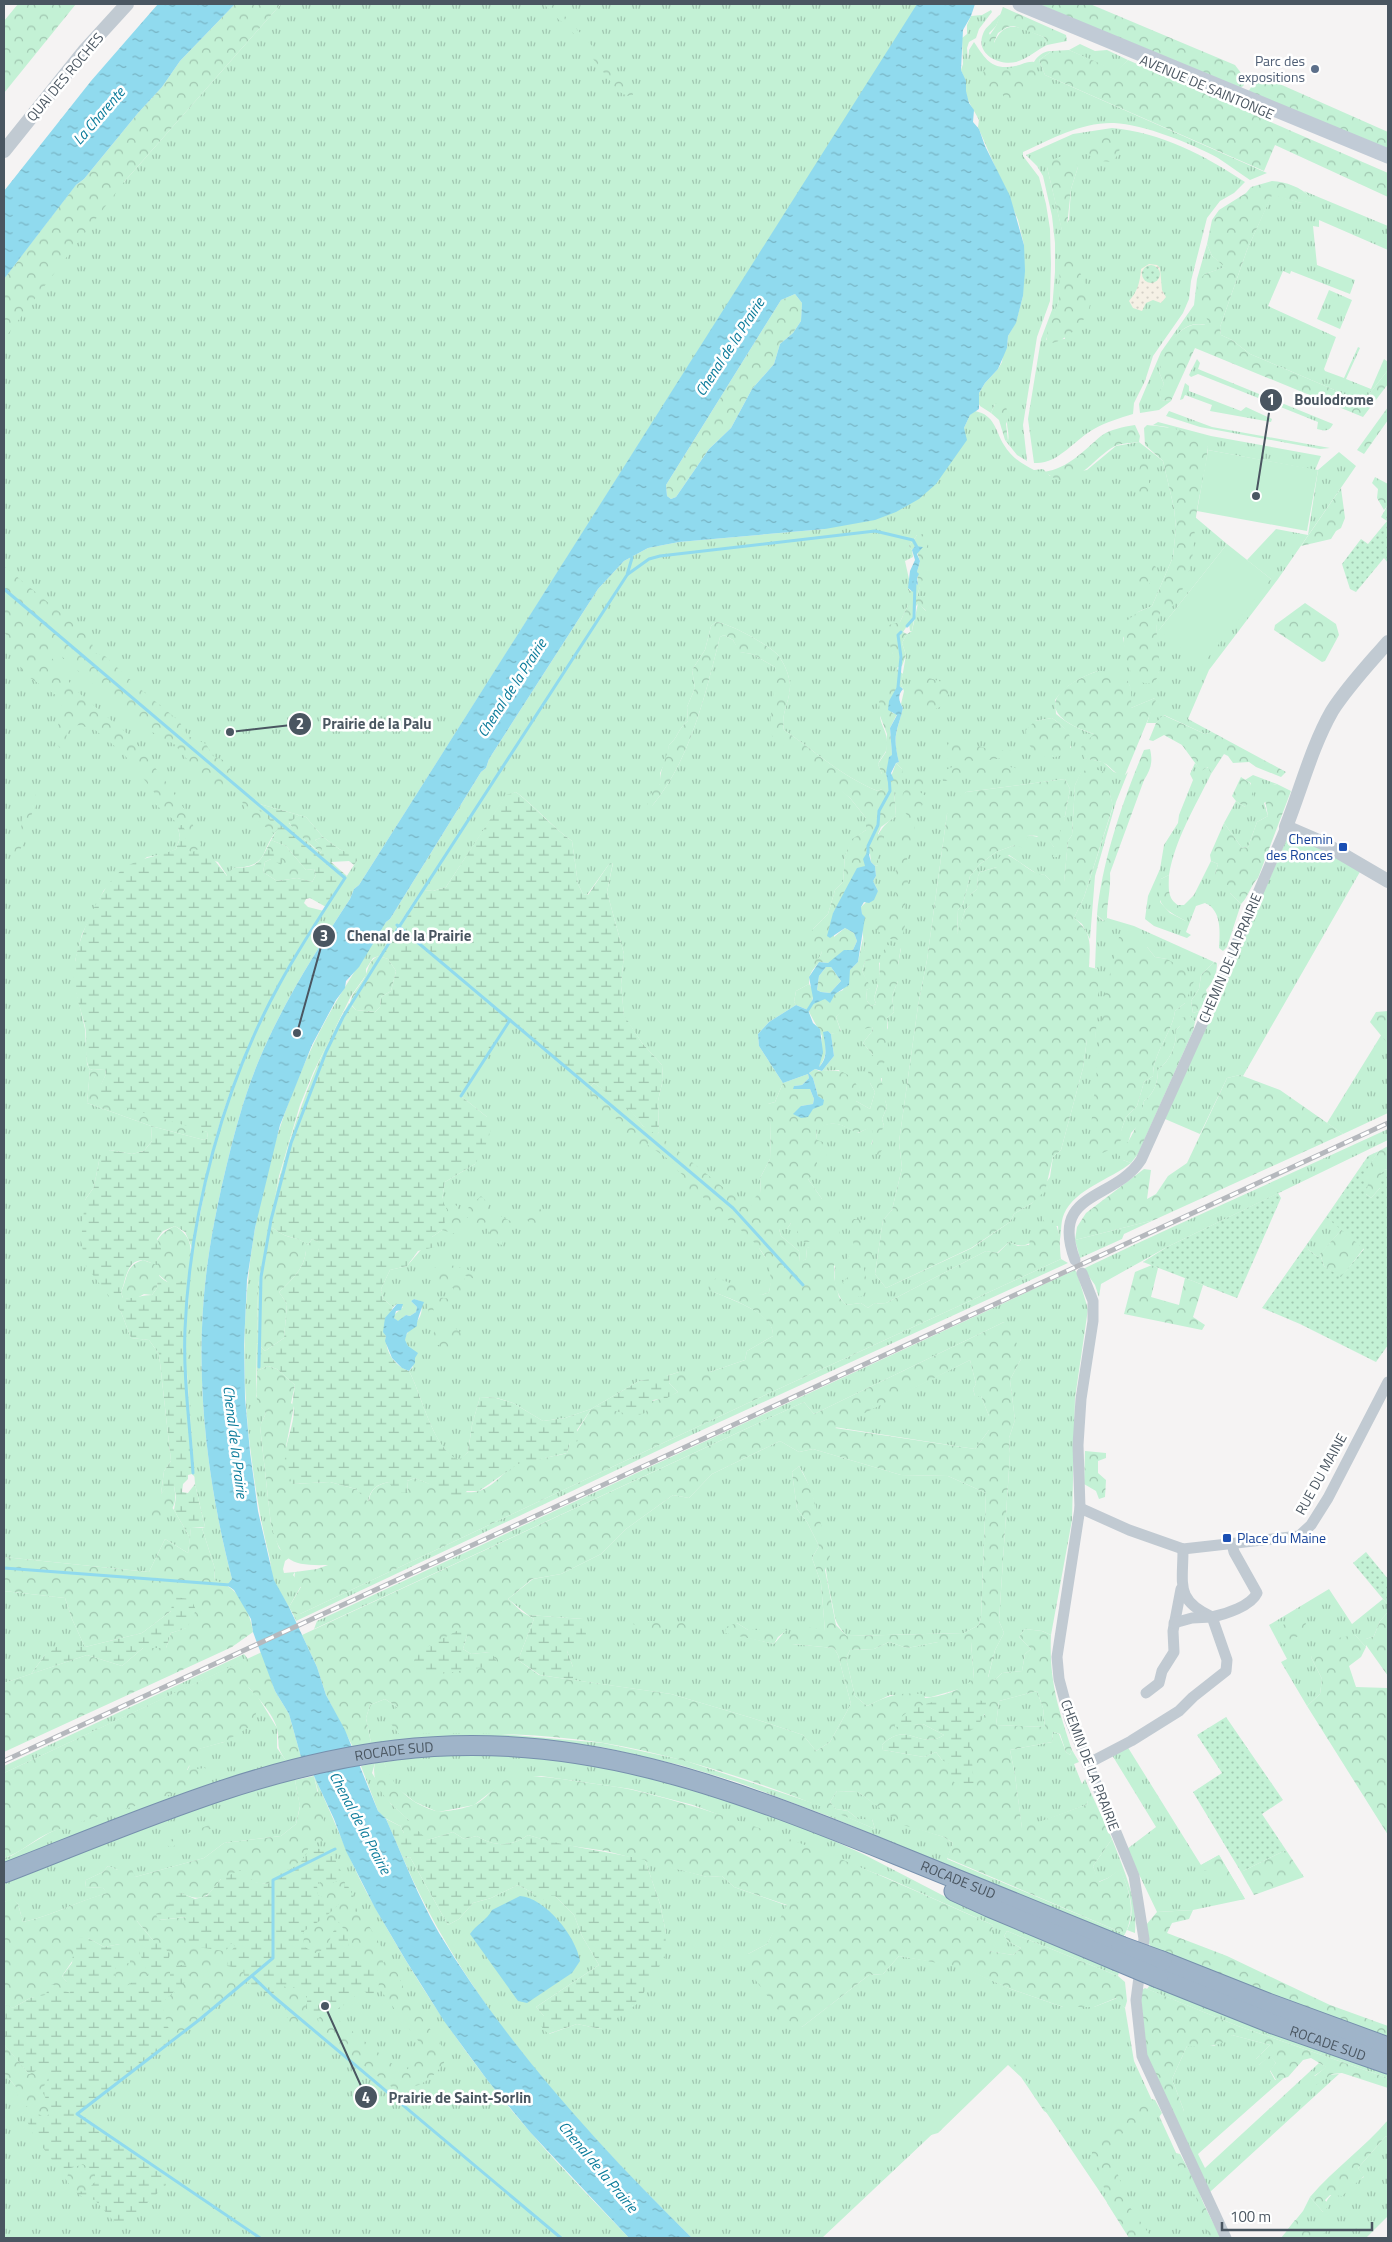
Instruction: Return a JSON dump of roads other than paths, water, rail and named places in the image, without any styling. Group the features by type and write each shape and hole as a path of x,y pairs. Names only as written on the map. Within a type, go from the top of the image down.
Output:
{"highway":[{"name":"ROCADE SUD","path":"4,1873 209,1794 281,1773 396,1750 492,1745 607,1758 697,1780 796,1814 1118,1953 1160,1969 1268,2003 1388,2047"},
{"name":"ROCADE SUD","path":"1160,1969 1273,2024 1388,2064"}],"main road":[{"name":"AVENUE DE SAINTONGE","path":"1023,5 1388,156"},
{"name":"AVENUE DE SAINTONGE","path":"1023,5 1091,37 1388,166"}],"street":[{"name":"QUAI DES ROCHES","path":"4,151 85,50 127,4"},
{"name":"CHEMIN DE LA PRAIRIE","path":"1075,1260 1068,1238 1073,1215 1086,1200 1131,1172 1141,1160 1204,1020 1332,712 1354,681 1388,642"},
{"path":"1286,826 1323,843 1388,881"},
{"name":"CHEMIN DE LA PRAIRIE","path":"1082,1273 1089,1290 1094,1312 1081,1398 1078,1444 1080,1508 1057,1657 1059,1679 1070,1720 1134,1876 1144,1939 1136,2000 1142,2056 1226,2238"},
{"name":"RUE DU MAINE","path":"1080,1508 1129,1530 1183,1549 1292,1537 1305,1531 1336,1484 1388,1382"},
{"path":"1174,1623 1192,1618 1212,1617 1253,1599 1257,1593 1234,1552 1232,1544"},
{"path":"1146,1693 1159,1683 1162,1671 1174,1652 1174,1623 1182,1580 1183,1549"},
{"path":"1087,1764 1131,1741 1179,1711 1193,1697 1226,1671 1227,1660 1212,1617 1190,1605 1182,1580"}],"water":[{"name":"La Charente","path":"158,4 235,4 180,61 162,87 84,179 76,185 4,279 4,191 91,81"},
{"path":"917,4 975,4 963,30 961,70 966,81 969,103 974,110 973,122 979,129 985,146 1010,196 1024,245 1025,271 1023,296 1016,323 1008,336 1007,348 998,369 985,383 979,393 979,409 970,415 964,428 967,440 936,484 919,499 896,512 875,520 825,529 679,542 648,548 624,561 598,589 489,759 486,768 481,772 390,919 386,922 359,967 346,981 345,988 336,1000 312,1045 280,1125 255,1228 247,1280 244,1345 245,1398 258,1511 274,1580 317,1667 326,1695 345,1730 378,1811 386,1819 431,1919 494,2015 556,2093 622,2167 692,2238 629,2238 530,2132 488,2081 444,2021 375,1908 346,1851 334,1819 314,1776 301,1757 289,1714 275,1691 253,1632 251,1619 234,1590 227,1585 232,1579 216,1505 205,1429 202,1390 203,1314 214,1224 236,1129 259,1060 268,1039 301,978 350,899 354,889 359,885","holes":["795,294 802,303 801,321 793,333 780,344 774,364 752,389 731,428 709,449 676,497 671,499 667,496 666,485 781,300"]},
{"path":"915,546 923,547 917,554 920,561 917,572 919,574 917,578 918,585 914,583 915,589 913,592 908,588 910,571 915,560 912,550"},
{"path":"898,685 903,689 899,698 903,708 896,739 899,762 896,763 891,773 894,780 888,782 886,773 889,757 892,755 890,728 897,715 888,710 889,701"},
{"path":"868,851 871,862 875,866 876,876 873,881 878,891 874,900 869,903 864,902 861,907 862,914 865,917 858,962 850,970 849,985 835,994 830,1003 825,999 811,1005 813,998 809,977 819,962 828,963 844,950 853,950 857,941 854,933 845,928 830,938 827,936 833,913 857,868 865,866 863,859","holes":["826,967 831,967 841,981 830,993 821,992 817,990 819,976"]},
{"path":"796,1005 808,1010 813,1023 820,1029 823,1052 819,1067 825,1055 823,1032 828,1031 831,1034 834,1056 822,1071 815,1069 809,1073 813,1078 818,1096 824,1100 823,1105 813,1109 808,1117 801,1118 793,1114 801,1106 813,1104 814,1099 810,1089 793,1089 794,1086 802,1085 809,1078 808,1074 783,1083 759,1046 758,1034 769,1022"},
{"path":"414,1299 424,1302 417,1326 407,1333 405,1340 408,1346 418,1353 415,1363 409,1371 402,1368 392,1358 385,1341 386,1336 383,1332 385,1318 397,1304 403,1304 401,1310 396,1311 394,1318 398,1321 406,1315 410,1316 416,1312 417,1307 411,1301"},
{"path":"520,1896 530,1898 539,1903 558,1920 572,1941 580,1961 572,1973 527,2003 518,2001 470,1934 492,1910"}],"waterway":[{"path":"628,574 649,559 660,556 875,531 913,540 918,549"},
{"path":"259,1367 261,1277 271,1220 291,1143 326,1052 343,1017 399,927 627,575 631,556"},
{"path":"907,626 914,618 915,580"},
{"path":"4,589 345,878 319,917 279,985 259,1024 241,1065 213,1152 202,1196 194,1241 185,1329 186,1383 193,1473"},
{"path":"898,687 901,657 898,635 901,632"},
{"path":"868,853 868,846 878,825 879,811 890,791 889,775"},
{"path":"397,925 733,1208 803,1285"},
{"path":"808,1010 813,1002"},
{"path":"461,1096 510,1020"},
{"path":"4,1568 230,1585"},
{"path":"260,2238 77,2114 199,2020 273,1958 273,1880 335,1849"},
{"path":"252,1976 273,1996 561,2238"}],"railway":[{"path":"4,1761 1388,1123"}],"place":[{"name":"Parc des expositions","path":"1315,69"},
{"name":"Boulodrome","path":"1256,496"},
{"name":"Prairie de la Palu","path":"230,732"},
{"name":"Chemin des Ronces","path":"1343,847"},
{"name":"Chenal de la Prairie","path":"297,1033"},
{"name":"Place du Maine","path":"1227,1538"},
{"name":"Prairie de Saint-Sorlin","path":"325,2006"}]}
